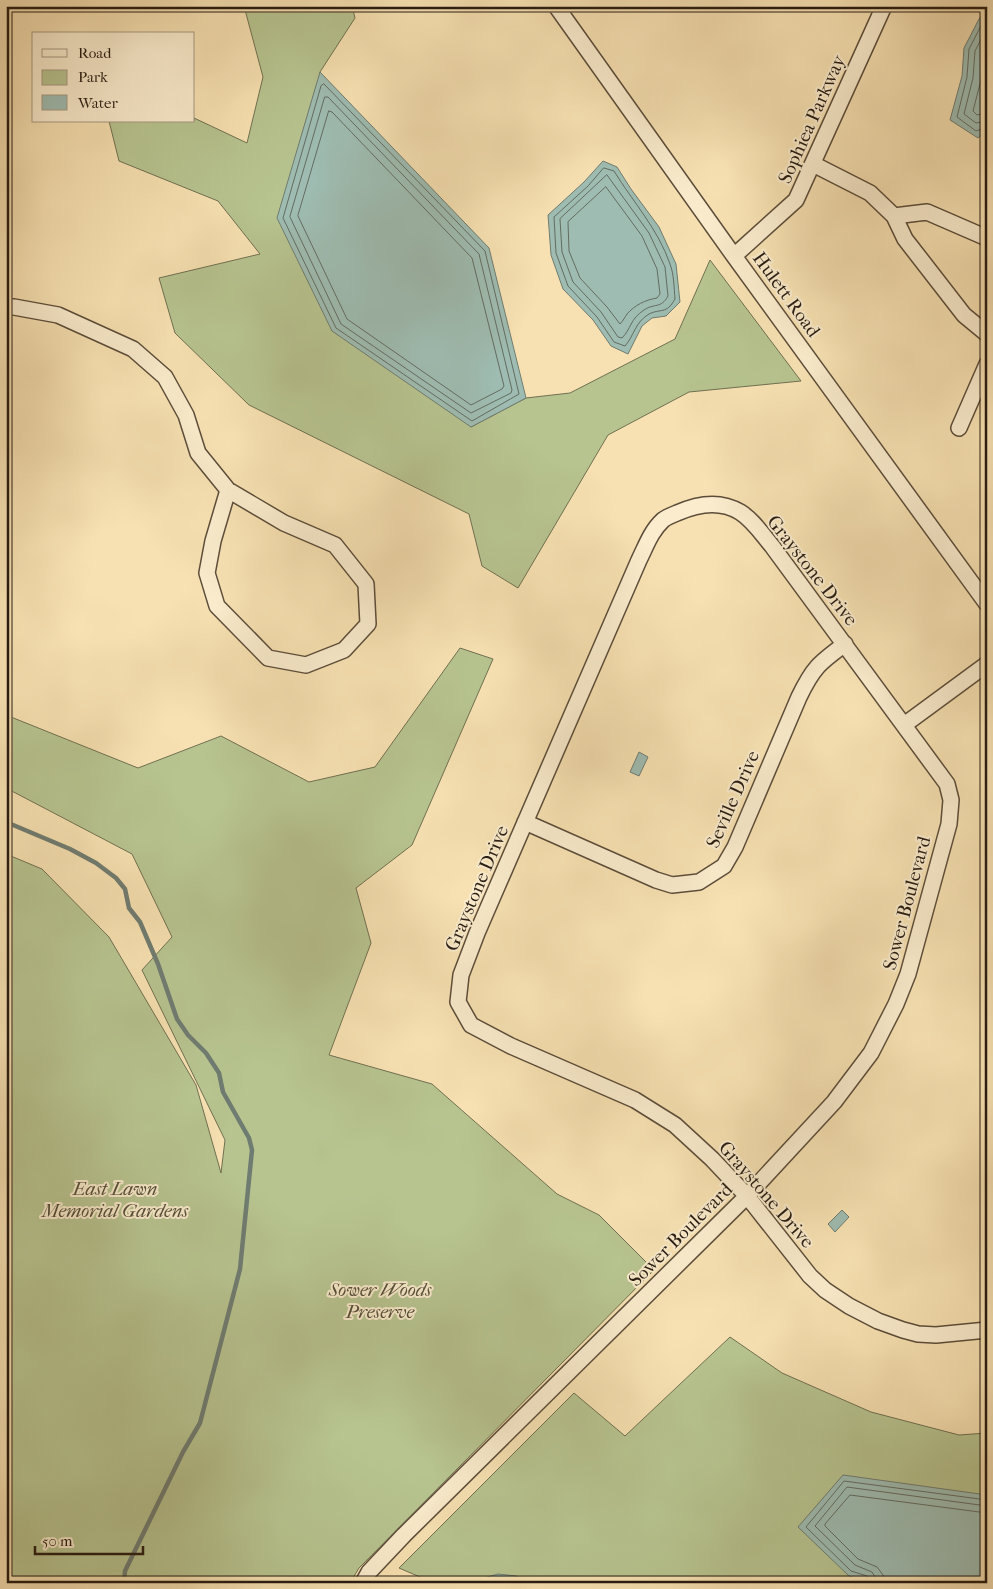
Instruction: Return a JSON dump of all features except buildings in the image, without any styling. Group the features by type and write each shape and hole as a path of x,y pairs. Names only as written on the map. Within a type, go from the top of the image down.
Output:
{"street":[{"name":"Hulett Road","path":"556,6 734,256 987,604"},
{"name":"Sophiea Parkway","path":"734,256 796,200 884,6"},
{"path":"812,164 870,193 894,216 905,239 964,315 987,334"},
{"path":"894,216 927,212 987,238"},
{"path":"6,307 58,315 133,348 164,377 186,415 198,453 228,490 284,522 335,546 366,584 368,624 344,650 306,665 268,658 217,606 207,572 213,541 228,490"},
{"path":"959,428 987,364"},
{"name":"Graystone Drive","path":"904,725 772,546 740,512 726,506 706,504 664,518 653,531 639,560 525,822 461,975 458,1002 471,1024 511,1046 635,1100 675,1125 712,1159 747,1196 810,1276 825,1290 849,1306 878,1320 918,1334 936,1335 987,1330"},
{"name":"Seville Drive","path":"525,822 656,880 672,885 699,882 724,866 810,674 820,662 845,644"},
{"path":"904,725 987,664"},
{"name":"Sower Boulevard","path":"363,1583 369,1572 404,1535 747,1196 834,1102 871,1052 896,1004 908,974 948,824 951,800 947,784 904,725"}],"green space":[{"path":"244,6 352,6 355,18 320,72 471,427 526,398 570,393 675,339 710,260 801,381 689,392 608,435 518,588 482,566 469,514 249,405 175,333 159,278 260,254 218,201 119,161 109,122 195,122 195,118 247,143 263,77"},
{"path":"460,648 493,659 412,845 356,888 371,943 329,1055 432,1084 557,1194 599,1215 654,1270 359,1568 350,1583 6,1583 6,854 42,869 109,937 196,1085 221,1173 225,1140 142,970 172,937 132,854 6,788 6,715 138,768 221,736 309,782 375,767"},
{"path":"730,1337 782,1373 871,1412 959,1435 987,1433 987,1583 434,1583 399,1568 574,1393 625,1436"}],"water":[{"path":"987,10 987,130 978,138 950,120 962,76 964,48 979,19"},
{"path":"320,72 489,248 526,398 471,427 332,331 277,218"},
{"path":"603,161 617,167 659,227 676,264 680,302 666,316 652,318 642,326 628,354 611,346 593,320 563,289 551,255 548,215 584,182"},
{"path":"639,752 648,757 639,776 630,772"},
{"path":"842,1210 849,1217 835,1232 828,1224"},
{"path":"843,1475 987,1495 987,1583 872,1583 849,1576 798,1527"},
{"path":"498,1574 516,1576 528,1583 486,1583 484,1578"}],"waterway":[{"path":"6,822 70,849 96,863 116,878 125,889 129,908 140,922 158,964 177,1019 188,1035 206,1053 219,1073 223,1092 249,1138 252,1150 240,1269 200,1423 183,1452 125,1571 124,1583"}],"park label":[{"name":"East Lawn Memorial Gardens","path":"115,1199"},
{"name":"Sower Woods Preserve","path":"380,1300"}]}
